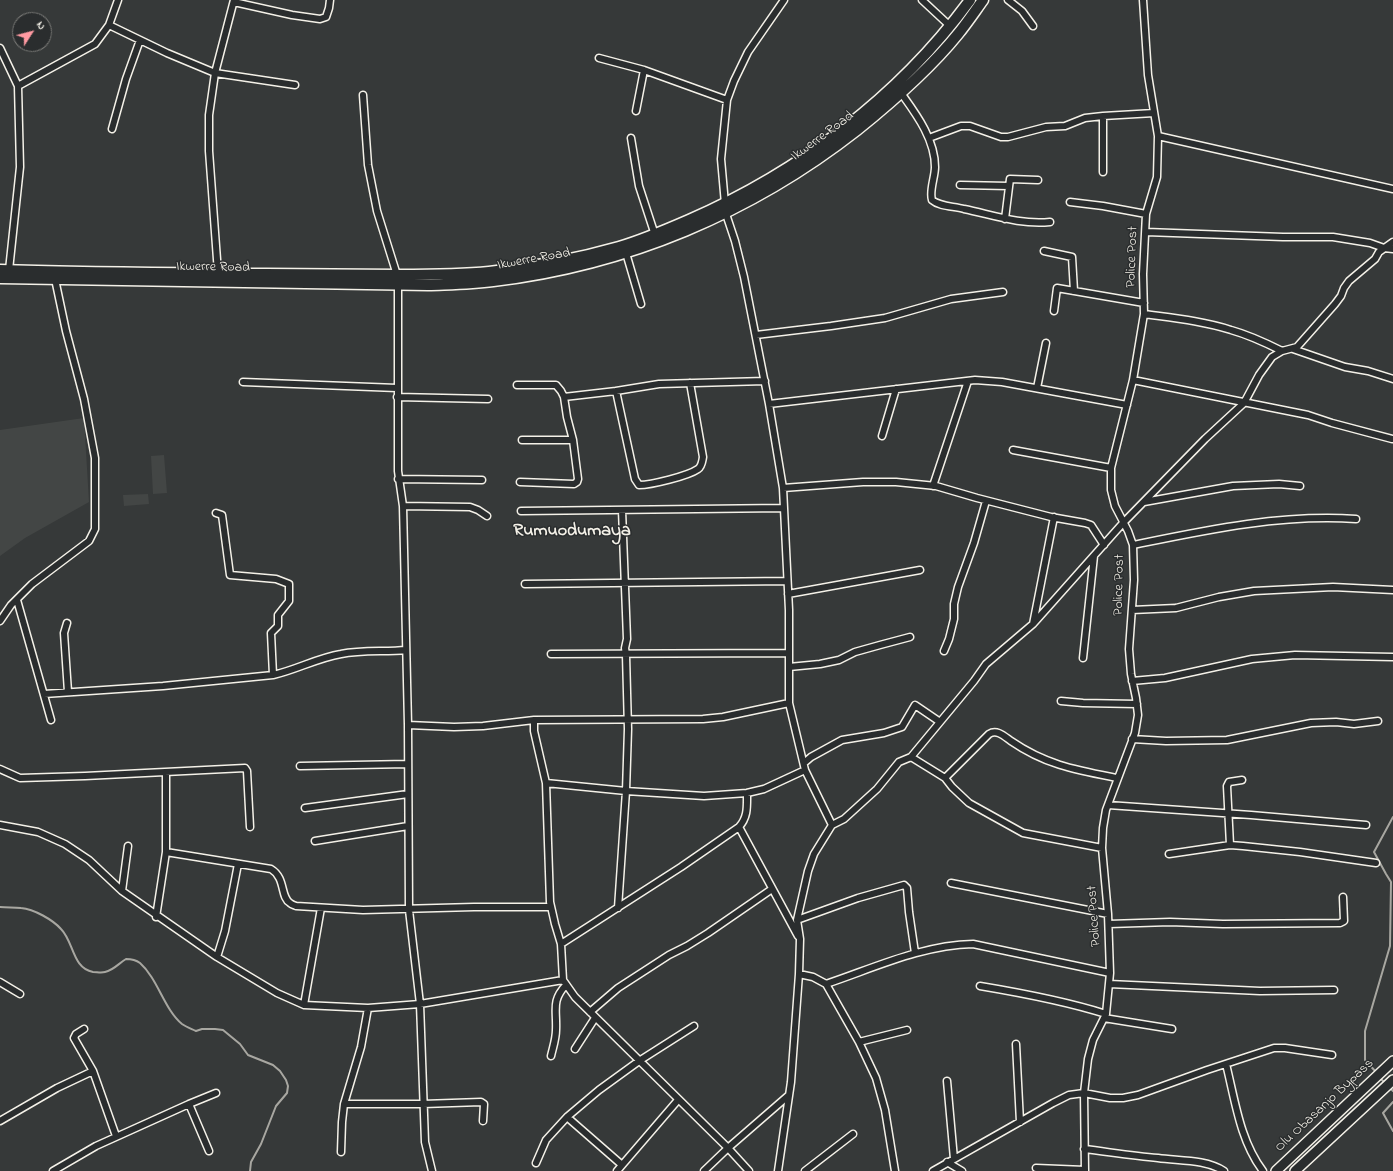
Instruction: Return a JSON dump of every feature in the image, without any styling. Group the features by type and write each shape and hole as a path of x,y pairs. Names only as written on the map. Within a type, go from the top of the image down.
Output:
{"main road":[{"path":"5,270 218,273 397,279 516,268 560,261 620,246 655,235 725,209 780,174 835,136 887,92 933,45 970,0"},
{"name":"Ikwerre Road","path":"0,278 397,279 428,285 492,281 553,272 626,253 664,239 725,209 769,190 805,168 876,116 958,34 983,0"},
{"name":"Olu Obasanjo Bypass","path":"1276,1171 1393,1061"},
{"path":"1295,1171 1393,1080"}],"street":[{"path":"18,86 95,44 109,25 118,0"},
{"path":"218,273 209,151 209,115 215,73 234,1 292,16 320,19 326,17 330,0"},
{"path":"775,0 783,2 748,52 734,81 727,100 721,159 725,209 735,241 756,335 783,488 789,610 789,703 804,766 832,825"},
{"path":"922,0 950,26"},
{"path":"1008,0 1022,11 1034,26"},
{"name":"Police Post","path":"1085,1170 1084,1093 1088,1059 1093,1040 1104,1016 1110,973 1108,914 1102,848 1103,828 1108,805 1132,739 1138,715 1132,681 1129,649 1134,580 1133,545 1115,506 1111,490 1111,468 1133,380 1144,314 1143,274 1146,214 1156,177 1158,136 1148,74 1143,0"},
{"path":"109,25 215,73 295,86"},
{"path":"112,129 126,79 140,40"},
{"path":"0,48 18,86 20,167 5,270"},
{"path":"598,58 644,70 727,100"},
{"path":"636,112 644,70"},
{"path":"901,92 929,138 935,158 934,181 931,196 932,200 938,203 1005,219 1032,223 1050,222"},
{"path":"363,95 368,165 377,211 397,279 398,479 403,506 408,725 409,910 420,1004 425,1142 432,1171"},
{"path":"929,138 961,126 970,126 1001,137 1008,137 1046,127 1065,126 1085,118 1154,113"},
{"path":"1103,116 1103,172"},
{"path":"1158,136 1393,189"},
{"path":"631,138 639,186 655,235"},
{"path":"1005,219 1010,179 1038,180"},
{"path":"960,185 1009,186"},
{"path":"1070,202 1146,214"},
{"path":"1146,232 1283,237 1333,237 1370,243 1384,248 1393,249"},
{"path":"778,1171 789,1096 800,939 797,920 814,854 832,825 844,819 877,789 899,762 911,757 986,664 1032,624 1123,523 1211,434 1244,403 1259,375 1272,357 1282,351 1293,348 1302,342 1335,304 1341,296 1344,288 1375,259 1379,252 1393,242"},
{"path":"1044,251 1072,257 1074,291"},
{"path":"626,253 641,304"},
{"path":"0,621 32,584 89,541 95,529 94,458 84,400 55,279"},
{"path":"1054,311 1057,288 1144,303"},
{"path":"756,335 885,318 951,299 1003,292"},
{"path":"1144,314 1194,321 1231,330 1262,341 1282,351"},
{"path":"1037,388 1046,344"},
{"path":"1293,348 1345,367 1368,371 1393,379"},
{"path":"1133,380 1308,415 1392,439"},
{"path":"564,397 659,384 765,381"},
{"path":"769,404 968,381 1002,382 1127,405"},
{"path":"934,486 968,381"},
{"path":"243,382 397,388"},
{"path":"616,391 635,479 639,485 647,485 685,474 699,468 702,464 703,458 690,383"},
{"path":"517,385 556,385 562,391 573,440 578,479 574,484 520,482"},
{"path":"882,436 896,389"},
{"path":"397,397 488,399"},
{"path":"522,440 573,440"},
{"path":"1013,450 1111,468"},
{"path":"398,479 482,480"},
{"path":"783,488 863,482 896,482 934,486 1054,518 1091,525 1104,545"},
{"path":"1144,502 1233,486 1279,484 1300,486"},
{"path":"944,651 954,619 954,604 958,587 974,543 986,501"},
{"path":"403,506 470,507 487,516"},
{"path":"521,511 784,508"},
{"path":"618,908 626,791 628,720 625,648 627,639 622,510"},
{"path":"216,513 222,515 230,574 276,579 289,584 289,601 278,615 278,626 270,633 273,675"},
{"path":"1133,545 1252,523 1335,517 1356,519"},
{"path":"1032,624 1054,518"},
{"path":"1083,658 1094,556"},
{"path":"788,594 920,570"},
{"path":"525,584 788,581"},
{"path":"1132,610 1176,608 1219,597 1262,591 1333,587 1393,590"},
{"path":"17,600 51,720"},
{"path":"66,623 64,633 68,692"},
{"path":"789,667 820,664 839,660 855,652 910,638"},
{"path":"44,694 163,686 273,675 288,672 320,659 342,654 406,650"},
{"path":"551,654 731,652 789,653"},
{"path":"1132,681 1165,678 1252,659 1295,655 1393,657"},
{"path":"1061,701 1137,704"},
{"path":"408,725 454,727 484,726 534,720 703,719 723,717 789,703"},
{"path":"546,783 626,791 704,796 747,793 764,789 804,766 812,757 842,740 884,733 902,727 915,705 940,722"},
{"path":"534,720 534,731 546,783 547,850 551,907 561,944 564,982 575,998 728,1148 749,1171"},
{"path":"1132,739 1166,741 1227,740 1311,723 1336,722 1354,724 1378,721"},
{"path":"945,778 989,734 993,732 999,733 1044,760 1074,770 1117,778"},
{"path":"911,757 945,778 969,803 1022,833 1102,848"},
{"path":"300,766 408,764"},
{"path":"0,768 20,778 245,768 247,771 250,827"},
{"path":"156,916 166,852 166,772"},
{"path":"1230,845 1227,786 1229,782 1242,780"},
{"path":"561,944 618,908 739,827 744,821 747,813 747,793"},
{"path":"306,808 408,794"},
{"path":"1108,805 1366,825"},
{"path":"0,825 38,832 65,844 88,860 122,891 156,916 217,957 277,993 304,1005 368,1008 420,1004 564,982"},
{"path":"315,841 408,826"},
{"path":"739,827 800,939"},
{"path":"1169,854 1230,845 1300,852 1376,863"},
{"path":"122,891 128,846"},
{"path":"166,852 271,869 276,872 280,878 286,899 296,906 363,910 551,907"},
{"path":"217,957 225,931 238,864"},
{"path":"951,884 1108,914"},
{"path":"797,920 858,898 904,885 907,888 915,953"},
{"path":"590,1012 618,988 669,955 703,936 772,888"},
{"path":"1108,924 1170,922 1223,924 1340,923 1344,921 1343,897"},
{"path":"304,1005 321,908"},
{"path":"826,984 915,953 953,944 973,944 1110,973"},
{"path":"798,974 813,977 826,984 859,1042 876,1078 885,1110 896,1171"},
{"path":"0,982 20,994"},
{"path":"551,1056 556,1031 555,1007 558,993 564,982"},
{"path":"1109,984 1260,991 1334,990"},
{"path":"980,986 1084,1007 1104,1016 1172,1029"},
{"path":"341,1152 344,1104 361,1047 368,1008"},
{"path":"575,1049 595,1018"},
{"path":"536,1163 546,1140 567,1117 599,1090 639,1061 694,1026"},
{"path":"84,1029 76,1034 74,1038 93,1071 116,1136"},
{"path":"859,1042 907,1030"},
{"path":"1016,1044 1020,1122"},
{"path":"932,1171 1069,1095 1084,1093 1110,1098 1131,1096 1274,1048 1285,1048 1332,1055"},
{"path":"1226,1064 1249,1148 1255,1160 1264,1171"},
{"path":"0,1121 57,1088 93,1071"},
{"path":"947,1081 954,1159"},
{"path":"53,1171 116,1136 216,1093"},
{"path":"704,1171 728,1148 789,1096"},
{"path":"617,1171 678,1100"},
{"path":"344,1104 482,1102 484,1104 483,1121"},
{"path":"189,1104 208,1150"},
{"path":"567,1117 622,1165"},
{"path":"805,1171 853,1134"},
{"path":"1084,1148 1201,1163 1224,1171"},
{"path":"947,1162 962,1171"},
{"path":"1036,1168 1085,1170"}],"shaded area":[{"path":"84,418 89,502 25,538 0,556 0,430"},
{"path":"164,455 167,493 153,494 151,456"},
{"path":"148,494 149,504 124,506 123,495"}],"waterway":[{"path":"1376,1072 1365,1060 1365,1031 1390,946 1391,882 1374,852 1393,817"},
{"path":"0,907 26,909 53,922 65,934 77,960 86,970 93,972 108,971 126,959 140,963 152,977 170,1010 182,1024 196,1031 202,1029 223,1030 240,1044 248,1055 273,1065 280,1071 288,1086 287,1093 276,1106 261,1144 251,1162 250,1171"},
{"path":"1381,1079 1384,1082"},
{"path":"1390,1088 1393,1091"},
{"path":"1393,1102 1383,1113 1393,1131"}],"district":[{"name":"Rumuodumaya","path":"572,532"}]}
